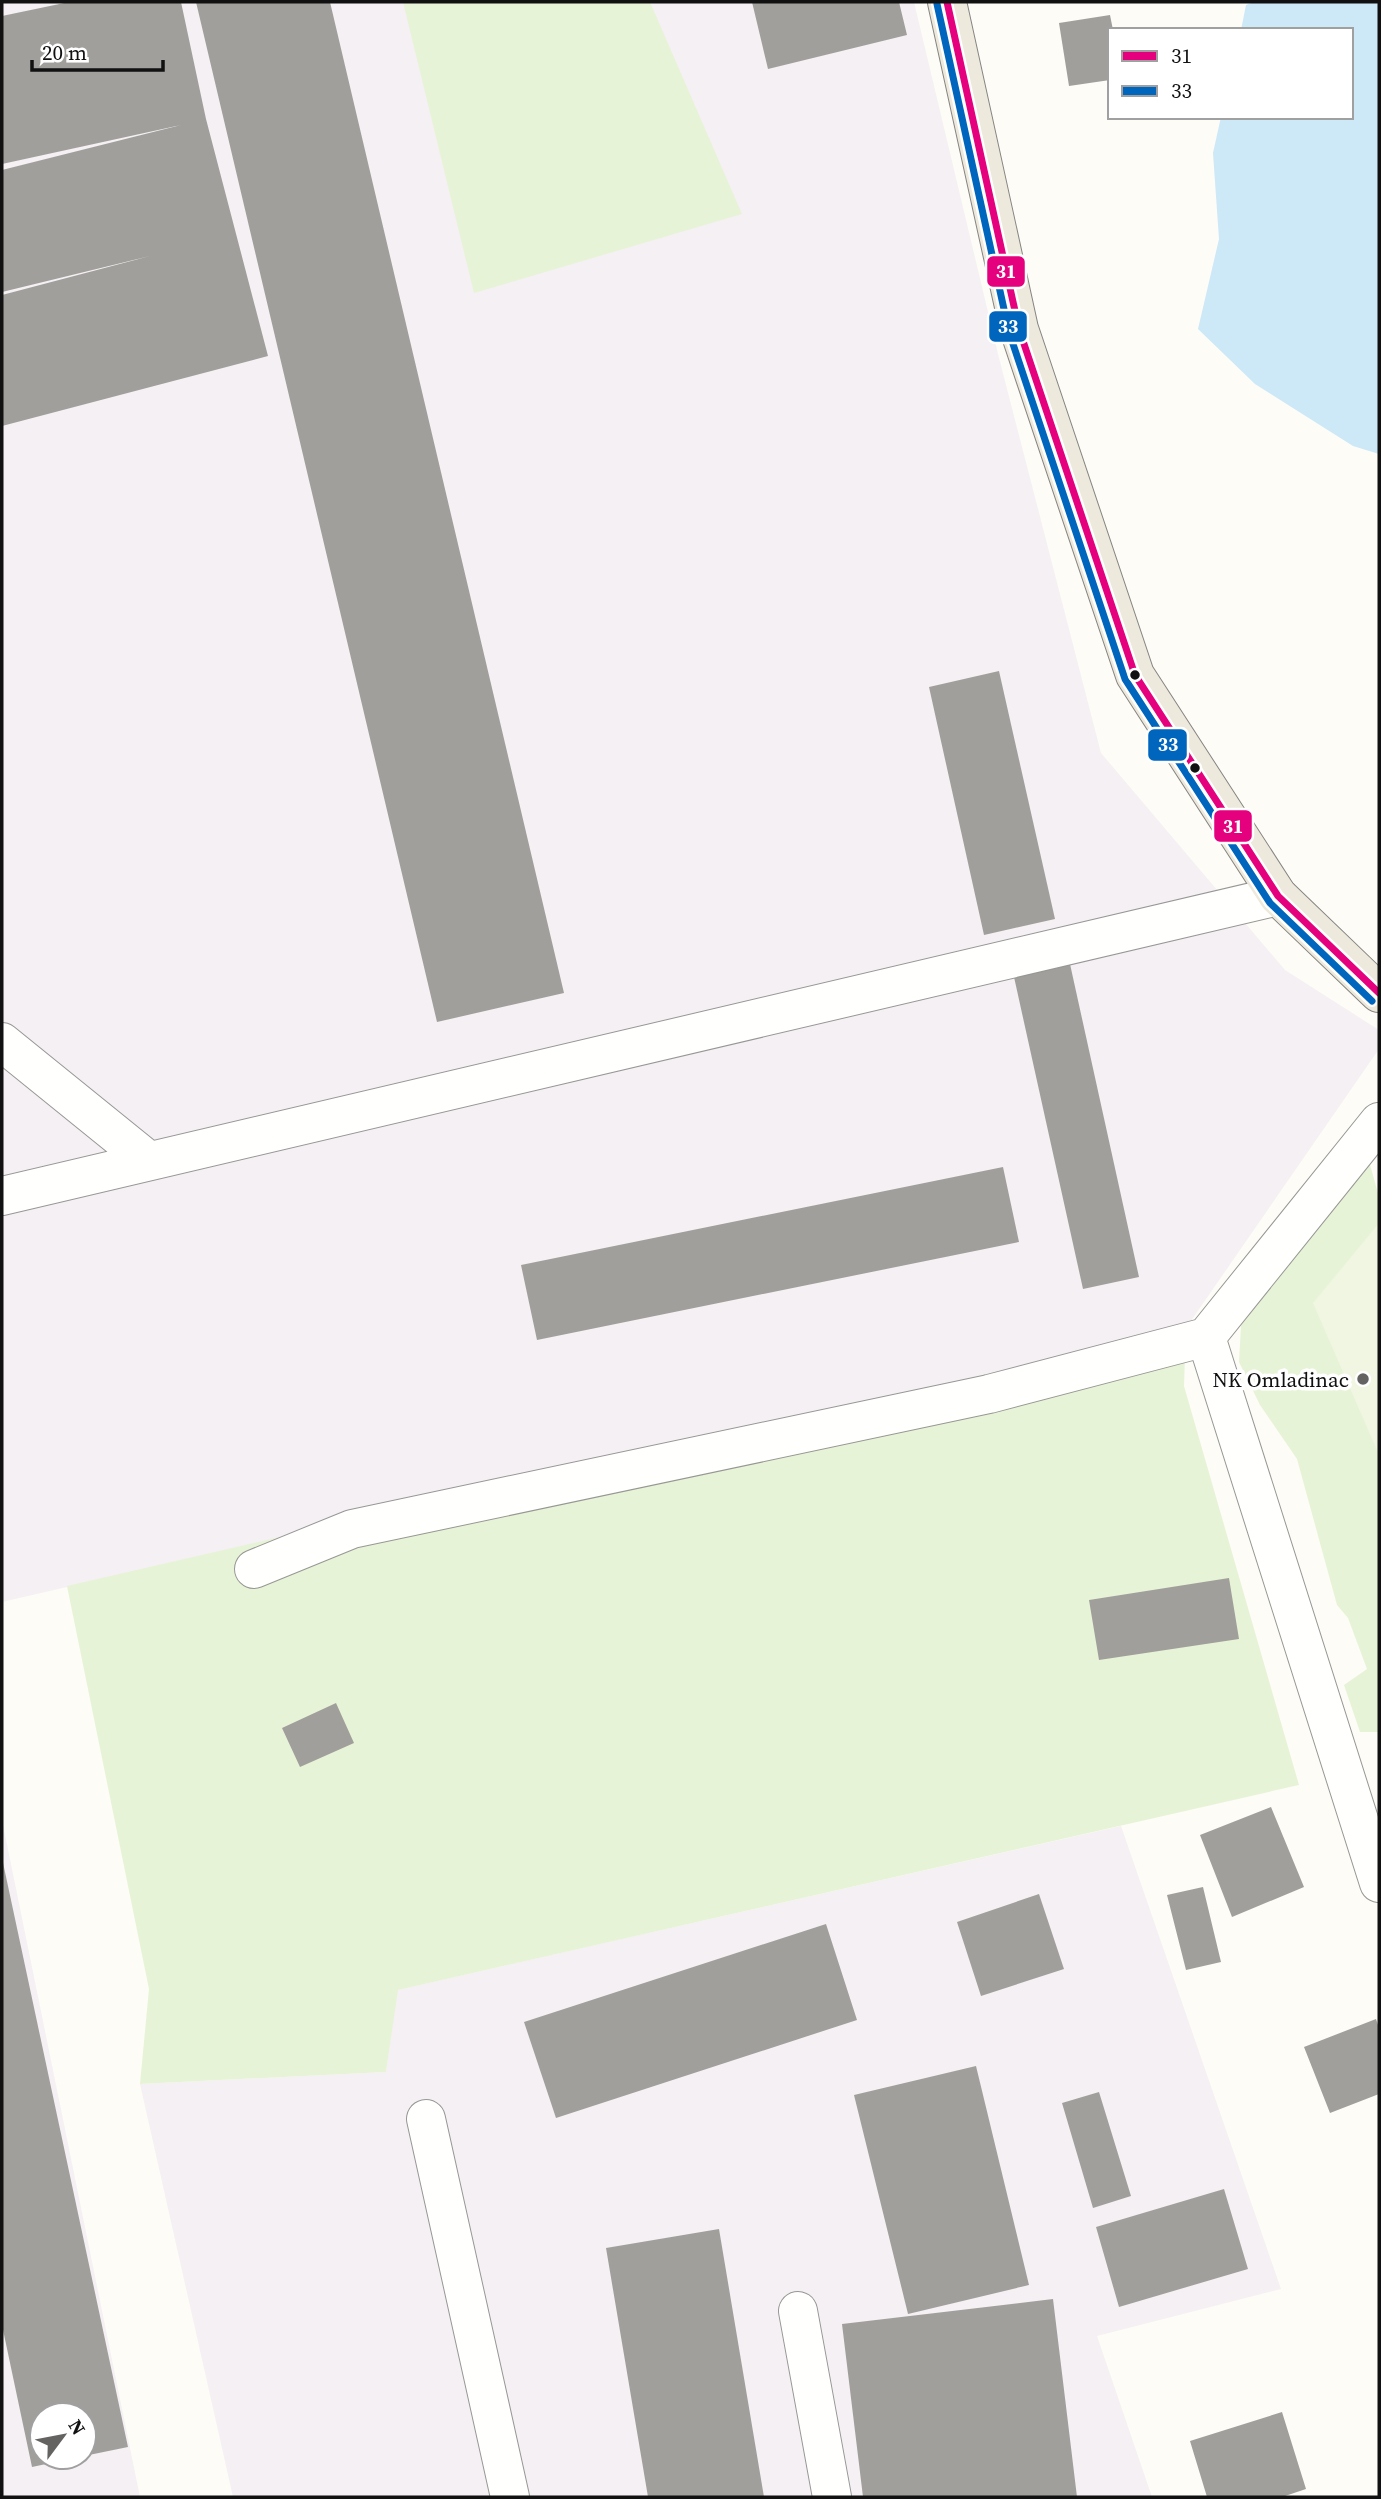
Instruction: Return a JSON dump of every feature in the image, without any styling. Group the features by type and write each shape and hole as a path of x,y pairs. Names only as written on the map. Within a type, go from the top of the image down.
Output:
{"main road":[{"path":"947,2 1019,329 1135,675 1278,896 1379,993"}],"lane":[{"path":"2,1196 1278,896"},
{"path":"2,1042 149,1161"},
{"path":"254,1569 352,1530 989,1394 1206,1337 1379,1122"},
{"path":"1206,1337 1379,1883"},
{"path":"426,2119 510,2497"},
{"path":"798,2311 832,2497"}],"shaded area":[{"path":"2,2 914,2 998,354 1101,753 1285,970 1379,1030 1379,1049 1186,1328 2,1602"},
{"path":"2,1820 140,2497 2,2497"},
{"path":"1121,1826 1281,2289 1097,2336 1152,2497 233,2497 140,2084 386,2072 397,1990"}],"green space":[{"path":"403,2 650,2 742,214 474,293"},
{"path":"1369,1161 1379,1197 1379,1732 1360,1732 1344,1685 1367,1669 1348,1618 1337,1605 1297,1459 1260,1405 1239,1362 1241,1326 1252,1291"},
{"name":"NK Omladinac","path":"1379,1223 1379,1455 1313,1303"},
{"path":"1186,1328 1184,1386 1299,1785 398,1990 386,2072 140,2084 149,1989 67,1586"}],"water":[{"path":"1254,2 1379,2 1379,454 1353,446 1255,384 1198,329 1219,239 1213,153 1221,119 1353,119 1353,28 1241,28 1246,5"}],"building":[{"path":"69,2 181,2 206,119 268,356 2,426 2,295 150,256 2,292 2,170 181,125 2,164 2,16"},
{"path":"196,2 330,2 564,993 437,1022"},
{"path":"752,2 899,2 907,35 768,69"},
{"path":"1110,15 1113,28 1108,28 1108,80 1069,86 1059,23"},
{"path":"999,671 1055,919 984,935 929,687"},
{"path":"1070,964 1139,1277 1083,1289 1014,977"},
{"path":"1003,1167 1019,1242 537,1340 521,1265"},
{"path":"1229,1578 1239,1639 1099,1660 1089,1600"},
{"path":"336,1703 354,1743 300,1767 282,1728"},
{"path":"1271,1807 1304,1887 1232,1917 1200,1835"},
{"path":"2,1858 128,2447 98,2453 98,2401 28,2401 28,2448 2,2325"},
{"path":"1203,1887 1221,1962 1186,1970 1167,1895"},
{"path":"1039,1894 1064,1969 981,1996 957,1922"},
{"path":"826,1924 857,2020 556,2118 524,2022"},
{"path":"1376,2019 1379,2028 1379,2094 1330,2113 1304,2047"},
{"path":"976,2066 1029,2285 908,2314 854,2095"},
{"path":"1099,2092 1131,2196 1093,2208 1062,2103"},
{"path":"1224,2189 1248,2269 1119,2307 1096,2227"},
{"path":"719,2229 764,2497 648,2497 606,2248"},
{"path":"1053,2299 1077,2497 863,2497 842,2324"},
{"path":"1282,2412 1306,2489 1282,2497 1207,2497 1190,2441"}],"transit line":[{"name":"31","path":"947,2 1019,329 1135,675 1278,896 1379,993"},
{"name":"33","path":"937,4 1009,332 1125,679 1270,903 1372,1001"}],"place":[{"name":"NK Omladinac","path":"1363,1379"}]}
